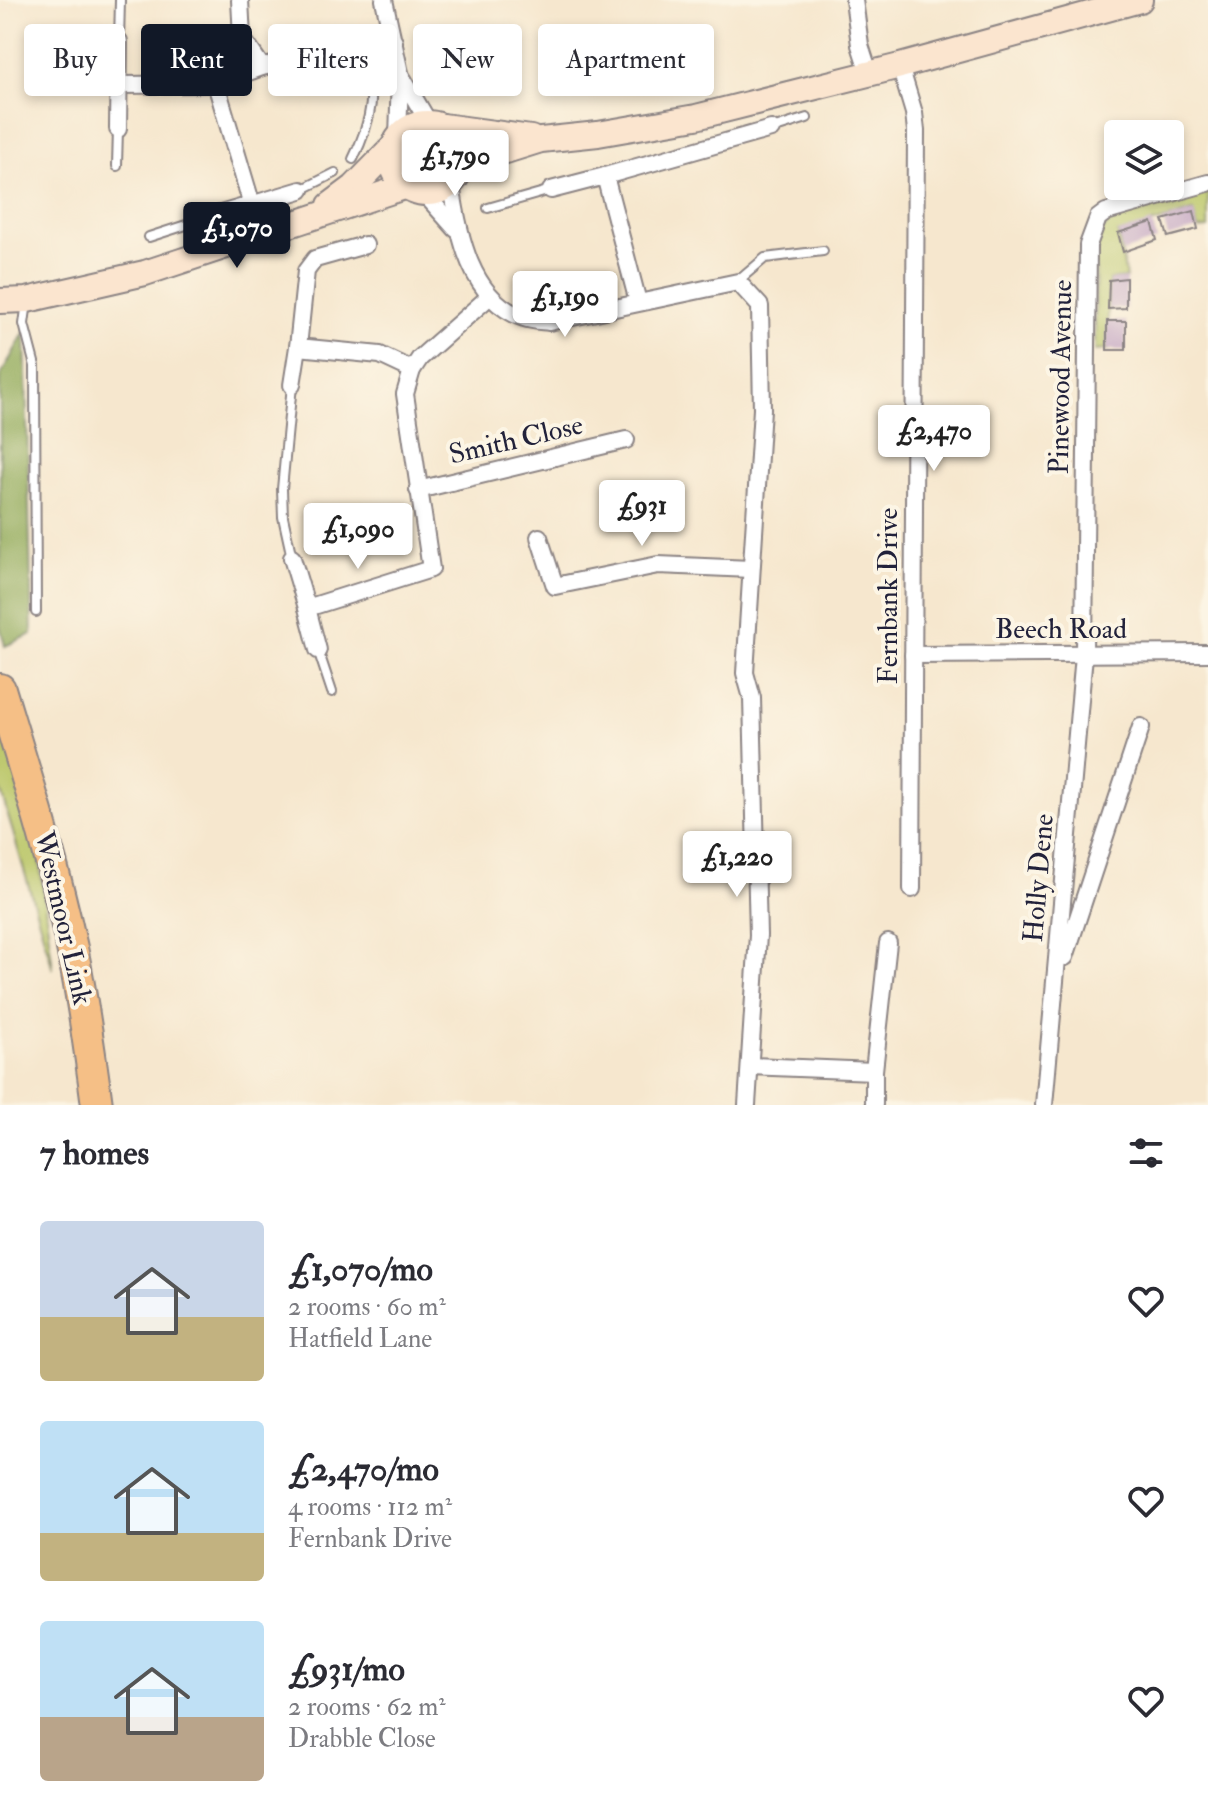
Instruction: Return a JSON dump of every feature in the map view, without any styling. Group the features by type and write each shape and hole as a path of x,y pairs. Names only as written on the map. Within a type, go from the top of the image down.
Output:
{"highway":[{"name":"Westmoor Link","path":"0,689 44,831 72,947 97,1105"}],"street":[{"path":"240,0 242,38 262,67"},
{"path":"384,0 390,24"},
{"path":"854,0 860,45 869,73"},
{"path":"0,301 27,300 145,273 312,218 415,190 443,189 480,159 541,140 598,134 696,117 900,66 1140,0"},
{"path":"397,58 400,73 396,142 392,156 394,168 457,230"},
{"path":"252,71 268,66"},
{"name":"Fernbank Drive","path":"900,66 916,131 912,889"},
{"path":"400,73 436,124 453,134 460,145 462,158 455,177 457,230 476,274 490,296 524,318 549,322 738,282 760,306 762,409 745,673 752,698 758,935 747,1105"},
{"path":"118,96 118,129"},
{"path":"220,96 252,205"},
{"path":"312,218 354,187 406,130 417,124 436,124 541,140"},
{"path":"551,190 771,129"},
{"path":"605,176 638,302"},
{"name":"Pinewood Avenue","path":"1084,655 1088,245 1098,218 1106,212 1208,183"},
{"path":"217,215 301,190"},
{"path":"292,385 306,271 315,259 365,245"},
{"path":"307,608 431,569 405,394 412,370 440,338 490,296"},
{"path":"0,322 27,300"},
{"path":"298,347 380,355 412,370"},
{"name":"Smith Close","path":"418,490 626,440"},
{"path":"539,537 555,586 658,565 751,569"},
{"path":"292,558 318,650"},
{"name":"Beech Road","path":"913,655 1208,653"},
{"name":"Holly Dene","path":"1044,1105 1084,655"},
{"path":"1056,984 1141,727"},
{"path":"874,1105 874,1071 888,943"},
{"path":"750,1066 874,1071"}],"lane":[{"path":"119,24 120,0"},
{"path":"353,159 364,137 371,96"},
{"path":"771,129 807,118"},
{"path":"117,166 118,129"},
{"path":"301,190 335,173"},
{"path":"488,208 551,190"},
{"path":"149,237 217,215"},
{"path":"738,282 765,258 823,251"},
{"path":"27,300 24,324 35,366 36,612"},
{"path":"292,385 282,489 283,517 292,558"},
{"path":"318,650 332,692"}],"green space":[{"path":"1208,192 1208,228 1198,229 1193,211 1118,234 1126,278 1109,280 1107,350 1095,351 1096,245 1100,232 1114,219"},
{"path":"25,331 32,634 5,646 0,626 0,377"},
{"path":"0,722 37,842 53,969 0,788"}],"building":[{"path":"1194,211 1198,229 1168,237 1163,220"},
{"path":"1152,222 1157,240 1123,252 1118,233"},
{"path":"1126,278 1126,308 1108,309 1109,280"},
{"path":"1107,321 1126,321 1126,350 1107,350"}]}
